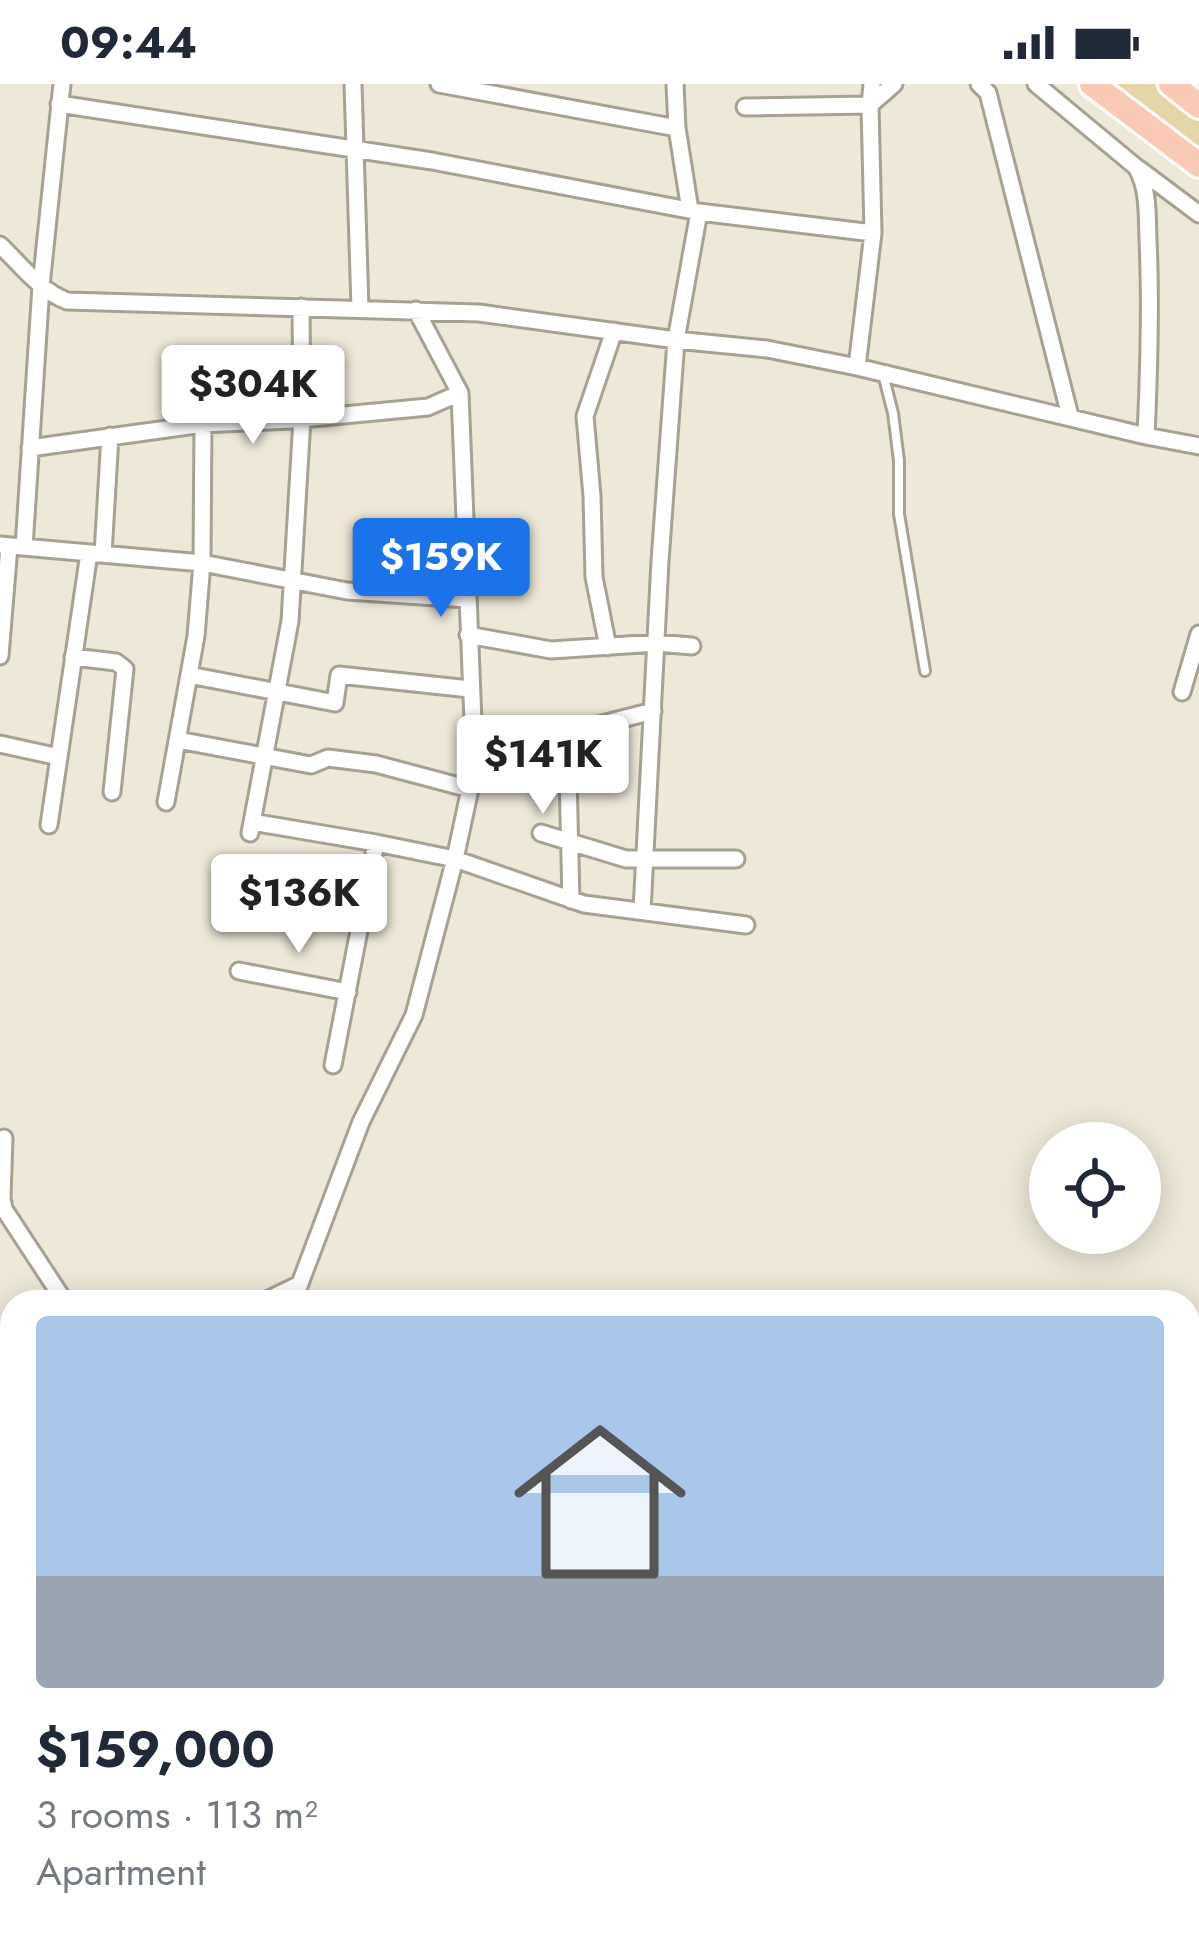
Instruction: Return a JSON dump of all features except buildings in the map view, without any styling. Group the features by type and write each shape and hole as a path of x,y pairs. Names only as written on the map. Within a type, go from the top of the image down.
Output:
{"highway":[{"path":"1092,84 1199,165"},
{"path":"1171,84 1199,106"}],"street":[{"path":"0,656 11,546 30,448 40,286 62,84"},
{"path":"353,84 361,308"},
{"path":"439,84 677,128"},
{"path":"642,911 676,340 694,211 677,128 675,84"},
{"path":"856,367 873,233 872,84"},
{"path":"746,107 870,105 894,84"},
{"path":"979,84 988,93 1070,416"},
{"path":"1036,84 1199,214"},
{"path":"59,104 432,161 694,211 873,233"},
{"path":"1136,167 1147,206 1150,293 1145,436"},
{"path":"0,245 40,286 67,301 479,313 767,349 1199,446"},
{"path":"301,307 302,419 290,621 251,828 376,843 454,860 584,904 746,925"},
{"path":"297,1290 361,1122 414,1015 470,789 473,747 460,393 416,310"},
{"path":"608,647 594,577 585,416 614,331"},
{"path":"30,448 203,424 428,407 460,393"},
{"path":"166,802 196,636 203,424"},
{"path":"49,825 73,657 96,553 110,436"},
{"path":"11,546 202,563 347,591 466,599"},
{"path":"1182,692 1199,634"},
{"path":"467,635 551,650 657,643 692,646"},
{"path":"73,657 116,662 127,675 112,792"},
{"path":"189,675 335,703 339,675 470,688"},
{"path":"473,747 567,734 653,711"},
{"path":"567,734 571,900"},
{"path":"178,740 311,765 328,758 376,764 470,789"},
{"path":"0,744 58,758"},
{"path":"541,833 626,859 736,859"},
{"path":"333,1065 376,843"},
{"path":"247,902 363,920"},
{"path":"239,971 348,992"},
{"path":"4,1138 2,1210 57,1290"},
{"path":"288,1290 298,1285"}],"lane":[{"path":"882,373 893,413 899,514 925,671"}],"shaded area":[{"path":"1113,84 1163,84 1199,113 1199,151"}]}
